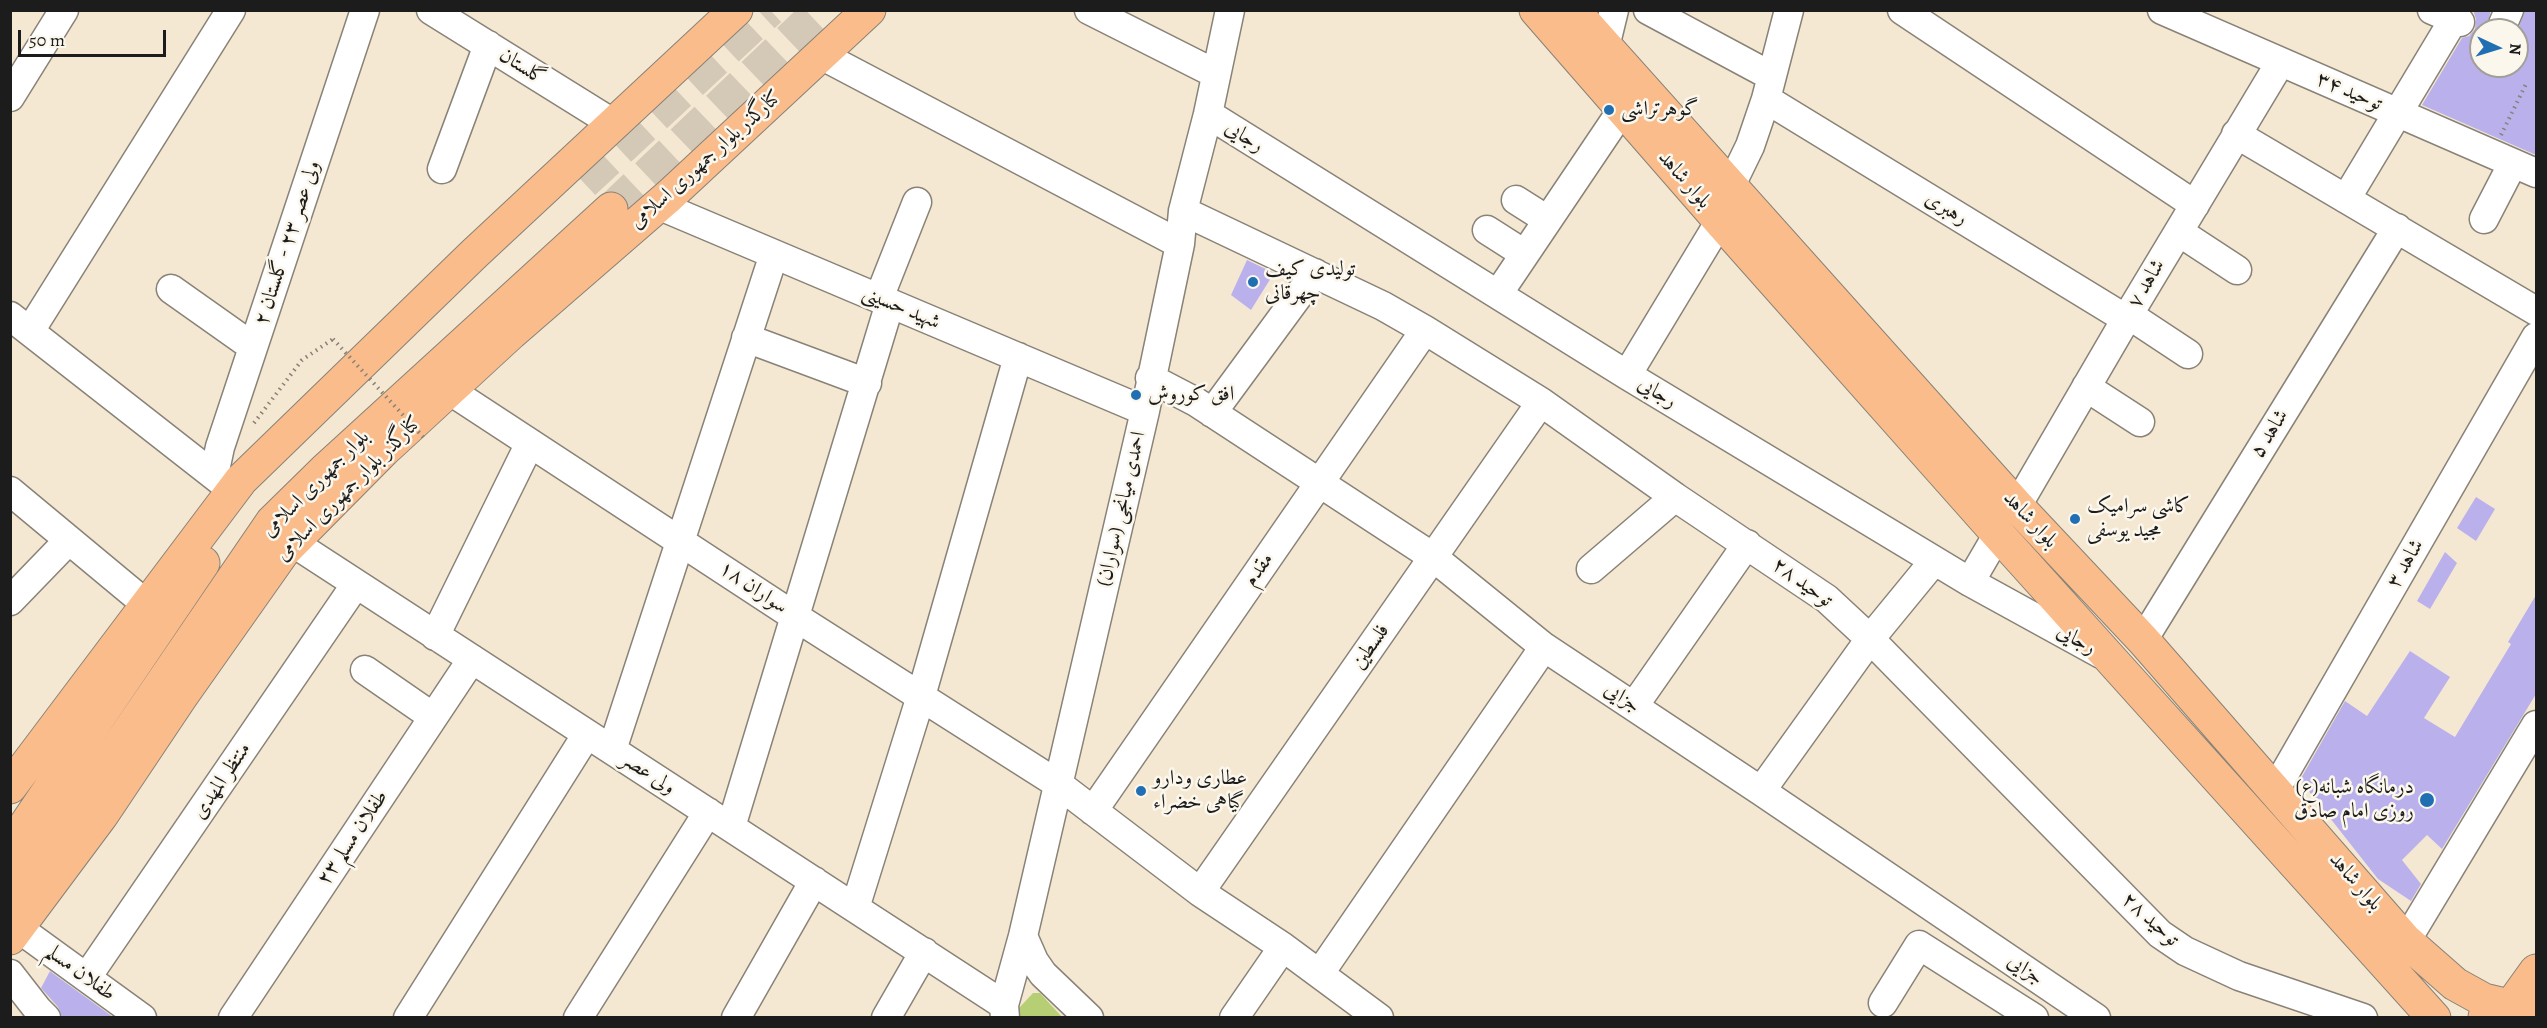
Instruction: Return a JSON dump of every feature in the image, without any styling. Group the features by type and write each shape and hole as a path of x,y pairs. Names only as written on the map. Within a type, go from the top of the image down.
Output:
{"main road":[{"path":"10,787 146,604 223,483 736,10"},
{"name":"کنارگذر بلوار جمهوری اسلامی","path":"14,933 101,816 180,698 292,542 378,456 449,390 658,205 869,10"},
{"name":"بلوار شاهد","path":"1536,10 1998,534 2427,1009"},
{"name":"بلوار شاهد","path":"1573,10 2017,506 2143,640 2406,941 2440,972 2484,1000 2510,1007"},
{"name":"بلوار جمهوری اسلامی","path":"10,848 244,503 584,183"},
{"name":"بلوار جمهوری اسلامی","path":"10,892 95,781 272,522 324,471 611,208"},
{"path":"95,781 180,698"},
{"path":"2510,1007 2536,971"},
{"path":"2427,1009 2439,1007 2449,999 2449,984 2440,972"}],"street":[{"path":"10,97 64,10"},
{"path":"223,483 20,323 231,10"},
{"name":"ولی عصر ۲۳ - گلستان ۲","path":"223,483 220,447 365,10"},
{"name":"گلستان","path":"430,10 614,124"},
{"path":"1089,10 1215,74"},
{"name":"احمدی میانجی (سواران)","path":"1005,1011 1145,411 1150,378 1180,244 1183,211 1208,114 1230,10"},
{"path":"1605,47 1614,10"},
{"name":"رهبری","path":"1648,10 2188,354"},
{"path":"1731,185 1750,146 1769,88 1789,10"},
{"path":"1902,10 2195,206"},
{"name":"توحید ۳۴","path":"2162,10 2514,163"},
{"path":"2346,199 2399,114 2449,17"},
{"path":"442,169 488,45"},
{"path":"821,55 1180,244"},
{"name":"شاهد ۷","path":"2017,506 2127,317 2280,63"},
{"path":"1498,294 1546,219 1622,110"},
{"name":"رجایی","path":"1208,114 1627,375 1934,561 2113,661"},
{"path":"2236,134 2536,311"},
{"path":"2484,219 2514,163"},
{"path":"1516,200 1546,219"},
{"path":"578,1017 719,820 794,616 867,383 884,301 917,202"},
{"name":"شهید حسینی","path":"658,205 1145,411"},
{"name":"توحید ۲۸","path":"1183,211 1383,306 1425,330 1541,402 1675,497 1827,599 1870,639 2160,934 2185,951 2239,976 2363,1017"},
{"path":"1627,375 1720,221"},
{"name":"شاهد ۵","path":"2143,640 2397,228"},
{"path":"1487,230 1523,254"},
{"path":"2179,232 2237,270"},
{"path":"612,750 774,254"},
{"path":"1212,413 1315,273"},
{"path":"171,290 253,347"},
{"name":"مقدم","path":"1093,811 1425,330"},
{"name":"شاهد ۳","path":"2276,790 2536,337"},
{"path":"746,338 867,383"},
{"path":"855,908 921,696 1018,357"},
{"name":"جزایی","path":"1150,378 1212,413 1320,481 1433,557 1544,647 2096,1017"},
{"path":"2086,387 2140,422"},
{"name":"سواران ۱۸","path":"449,390 794,616 1058,784 1200,892 1283,947 1379,1017"},
{"name":"فلسطین","path":"1200,892 1541,402"},
{"path":"435,636 530,443"},
{"path":"10,491 146,604"},
{"path":"1591,569 1675,497"},
{"path":"1970,582 1998,534"},
{"path":"10,601 69,540"},
{"name":"ولی عصر","path":"292,542 924,952 1005,1011"},
{"path":"1634,706 1747,544"},
{"path":"1761,791 1870,639 1934,561"},
{"name":"منتظر المهدی","path":"87,977 356,584"},
{"path":"1320,973 1544,647"},
{"name":"طفلان مسلم ۲۳","path":"233,1017 472,659"},
{"path":"364,670 433,717"},
{"path":"2406,941 2536,725"},
{"path":"408,1017 587,734"},
{"path":"736,1017 814,881"},
{"name":"طفلان مسلم","path":"14,933 46,948 142,1017"},
{"path":"1023,936 1034,961 1043,974 1089,1017"},
{"path":"1883,1003 1919,945 2034,1017"},
{"path":"1234,1017 1283,947"},
{"path":"46,948 32,954 13,977 46,1017"},
{"path":"886,1017 924,952"}],"path":[{"path":"2514,163 2526,84"},
{"path":"248,431 302,360 333,339 425,439"}],"green space":[{"path":"1033,993 1040,993 1062,1017 1018,1018 1019,1008"}],"building":[{"path":"2473,10 2491,10 2489,18 2476,18"},
{"path":"2525,10 2536,10 2536,155 2422,105 2462,38 2469,36 2469,78 2529,78 2529,18 2522,18"},
{"name":"تولیدی کیف چهرقانی","path":"1247,260 1274,273 1251,310 1231,295"},
{"path":"2476,497 2495,509 2476,541 2457,528"},
{"path":"2445,552 2457,563 2430,609 2417,601"},
{"path":"2536,595 2536,694 2442,849 2427,835 2402,860 2421,884 2411,901 2378,879 2300,780 2345,701 2367,716 2410,651 2450,677 2424,718 2455,737 2511,644 2508,642"},
{"path":"50,971 113,1017 62,1017 58,1007 41,988"}],"tunnel":[{"path":"584,183 770,10"},
{"path":"611,209 820,10"}],"place":[{"name":"گوهرتراشی","path":"1609,110"},
{"name":"تولیدی کیف چهرقانی","path":"1253,282"},
{"name":"افق کوروش","path":"1136,395"},
{"name":"کاشی سرامیک مجید یوسفی","path":"2075,519"},
{"name":"عطاری ودارو گیاهی خضراء","path":"1141,791"},
{"name":"(ع)درمانگاه شبانه روزی امام صادق","path":"2427,800"}]}
